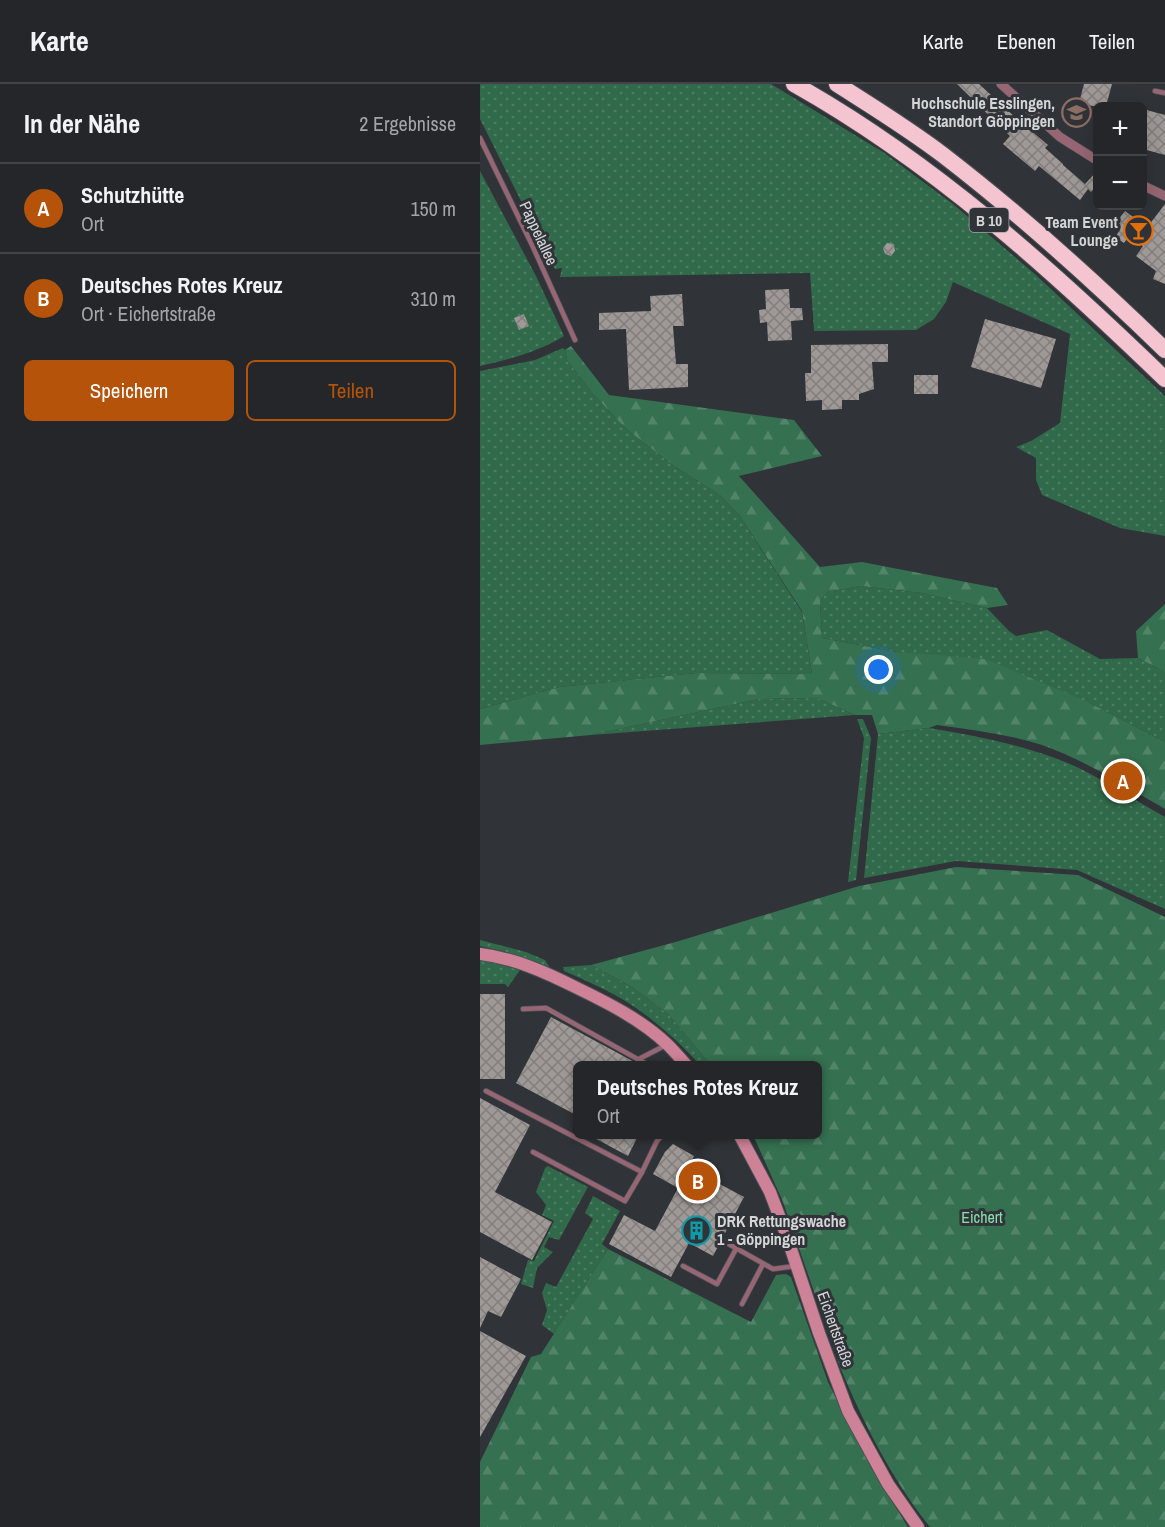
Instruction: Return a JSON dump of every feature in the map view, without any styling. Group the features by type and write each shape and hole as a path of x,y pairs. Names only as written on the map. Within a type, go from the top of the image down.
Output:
{"highway":[{"name":"B 10","path":"794,84 827,102 930,172 1027,250 1113,328 1165,380"},
{"name":"B 10","path":"837,84 942,155 1022,219 1165,350"}],"street":[{"path":"1001,84 1060,137 1093,158"},
{"path":"1147,187 1165,196"},
{"path":"480,954 526,965 602,1000 632,1018 667,1044 683,1061"},
{"name":"Eichertstraße","path":"742,1139 770,1192 848,1411 888,1484 918,1527"}],"lane":[{"path":"1155,91 1165,93"},
{"name":"Pappelallee","path":"480,138 575,340"},
{"path":"523,1009 546,1008 643,1061"},
{"path":"639,1059 667,1044"},
{"path":"486,1091 573,1136"},
{"path":"578,1139 642,1172"},
{"path":"533,1152 626,1202 659,1139"},
{"path":"725,1242 772,1269 796,1266"},
{"path":"683,1266 717,1284 736,1249"},
{"path":"742,1304 763,1264"}],"green space":[{"path":"480,84 771,84 883,152 953,204 1036,275 1165,396 1165,536 1120,528 1042,495 1036,480 1036,458 1016,447 1031,441 1060,423 1070,334 953,282 946,302 934,319 916,330 814,331 810,273 560,277 562,268 555,269 480,119"},
{"path":"480,171 536,276 564,336 534,351 480,366"},
{"path":"571,346 609,395 794,420 822,456 739,476 820,567 862,562 997,588 1008,605 987,608 922,593 861,586 827,592 820,601 822,638 897,652 985,659 1090,703 1165,742 1165,809 1089,766 1042,745 1003,735 937,725 878,734 872,715 855,715 817,698 759,699 591,735 480,745 480,709 559,687 696,673 812,674 802,611 739,515 721,496 674,466 626,429 593,394 567,360 565,350"},
{"path":"563,348 567,360 593,394 626,429 674,466 721,496 739,515 802,612 812,674 696,673 559,687 480,709 480,371 535,360"},
{"path":"861,586 922,593 987,608 1016,636 1047,630 1100,659 1138,658 1165,672 1165,742 1090,703 897,652 822,638 820,601 827,592"},
{"path":"1165,604 1165,672 1138,658 1136,631"},
{"path":"817,698 855,715 591,735 759,699"},
{"path":"857,719 863,719 871,738 856,880 848,882 864,738"},
{"path":"929,728 989,739 1048,755 1085,771 1165,817 1165,909 1077,870 956,861 864,878 878,734"},
{"name":"Eichert","path":"956,867 1078,875 1165,917 1165,1527 930,1527 891,1470 849,1388 783,1202 755,1139 822,1139 822,1061 708,1061 668,1014 632,987 591,965 679,941 859,886"},
{"path":"480,940 526,952 545,960 550,968 506,952 480,946"},
{"path":"480,960 520,970 508,987 505,984 480,984"},
{"path":"591,965 632,987 668,1014 708,1061 696,1061 667,1033 630,1004 564,971 563,967"},
{"path":"548,1166 588,1187 559,1240 549,1237 544,1247 553,1252 537,1268 533,1288 521,1284 528,1260 534,1261 554,1221 542,1215 546,1205 536,1192 545,1168"},
{"path":"593,1196 620,1211 602,1244 608,1249 554,1334 542,1325 547,1310 542,1293 546,1283 556,1287 593,1219 585,1213"},
{"path":"608,1249 751,1322 776,1275 786,1274 791,1277 828,1382 872,1469 908,1527 480,1527 480,1462 531,1357 541,1354"}],"building":[{"path":"957,84 979,84 1048,145 1045,148 1085,184 1093,175 1093,190 1091,192 1088,189 1080,200 1039,166 1035,171 1003,144 1010,136"},
{"path":"1084,84 1112,84 1107,102 1093,102 1093,106 1079,103"},
{"path":"1147,110 1165,115 1165,155 1147,150"},
{"path":"1165,204 1165,284 1153,279 1156,271 1136,256 1143,246 1129,236 1124,243 1115,237 1120,230 1114,225 1125,211 1144,225 1146,223 1149,225"},
{"path":"887,243 894,244 895,251 891,256 885,254 883,248"},
{"path":"789,289 790,308 802,308 803,320 791,321 792,340 768,341 767,322 760,323 759,310 766,309 765,290"},
{"path":"682,294 684,326 673,326 676,364 688,364 688,387 629,390 626,329 599,330 599,313 651,311 650,296"},
{"path":"524,314 529,326 519,330 514,318"},
{"path":"985,319 1056,339 1041,388 971,367"},
{"path":"888,344 888,362 872,362 874,389 859,394 859,400 842,400 842,409 822,410 822,400 806,401 805,373 811,373 811,345"},
{"path":"914,375 938,375 938,394 914,394"},
{"path":"1122,773 1131,778 1124,788 1116,783"},
{"path":"480,994 505,994 505,1079 480,1079"},
{"path":"551,1017 633,1061 573,1061 573,1113 516,1083"},
{"path":"480,1098 530,1125 495,1192 552,1222 532,1260 480,1232"},
{"path":"596,1139 636,1139 628,1156"},
{"name":"DRK Rettungswache 1 - Göppingen","path":"673,1144 694,1156 688,1167 744,1197 713,1256 689,1243 671,1277 609,1244 624,1215 655,1231 678,1188 653,1174 665,1152"},
{"path":"480,1257 521,1279 501,1317 488,1311 480,1328"},
{"path":"480,1331 526,1356 480,1437"}],"place":[{"name":"Hochschule Esslingen, Standort Göppingen","path":"1076,112"},
{"name":"Team Event Lounge","path":"1139,231"},
{"name":"Schutzhütte","path":"1123,781"},
{"name":"Deutsches Rotes Kreuz","path":"698,1181"},
{"name":"DRK Rettungswache 1 - Göppingen","path":"696,1230"}]}
